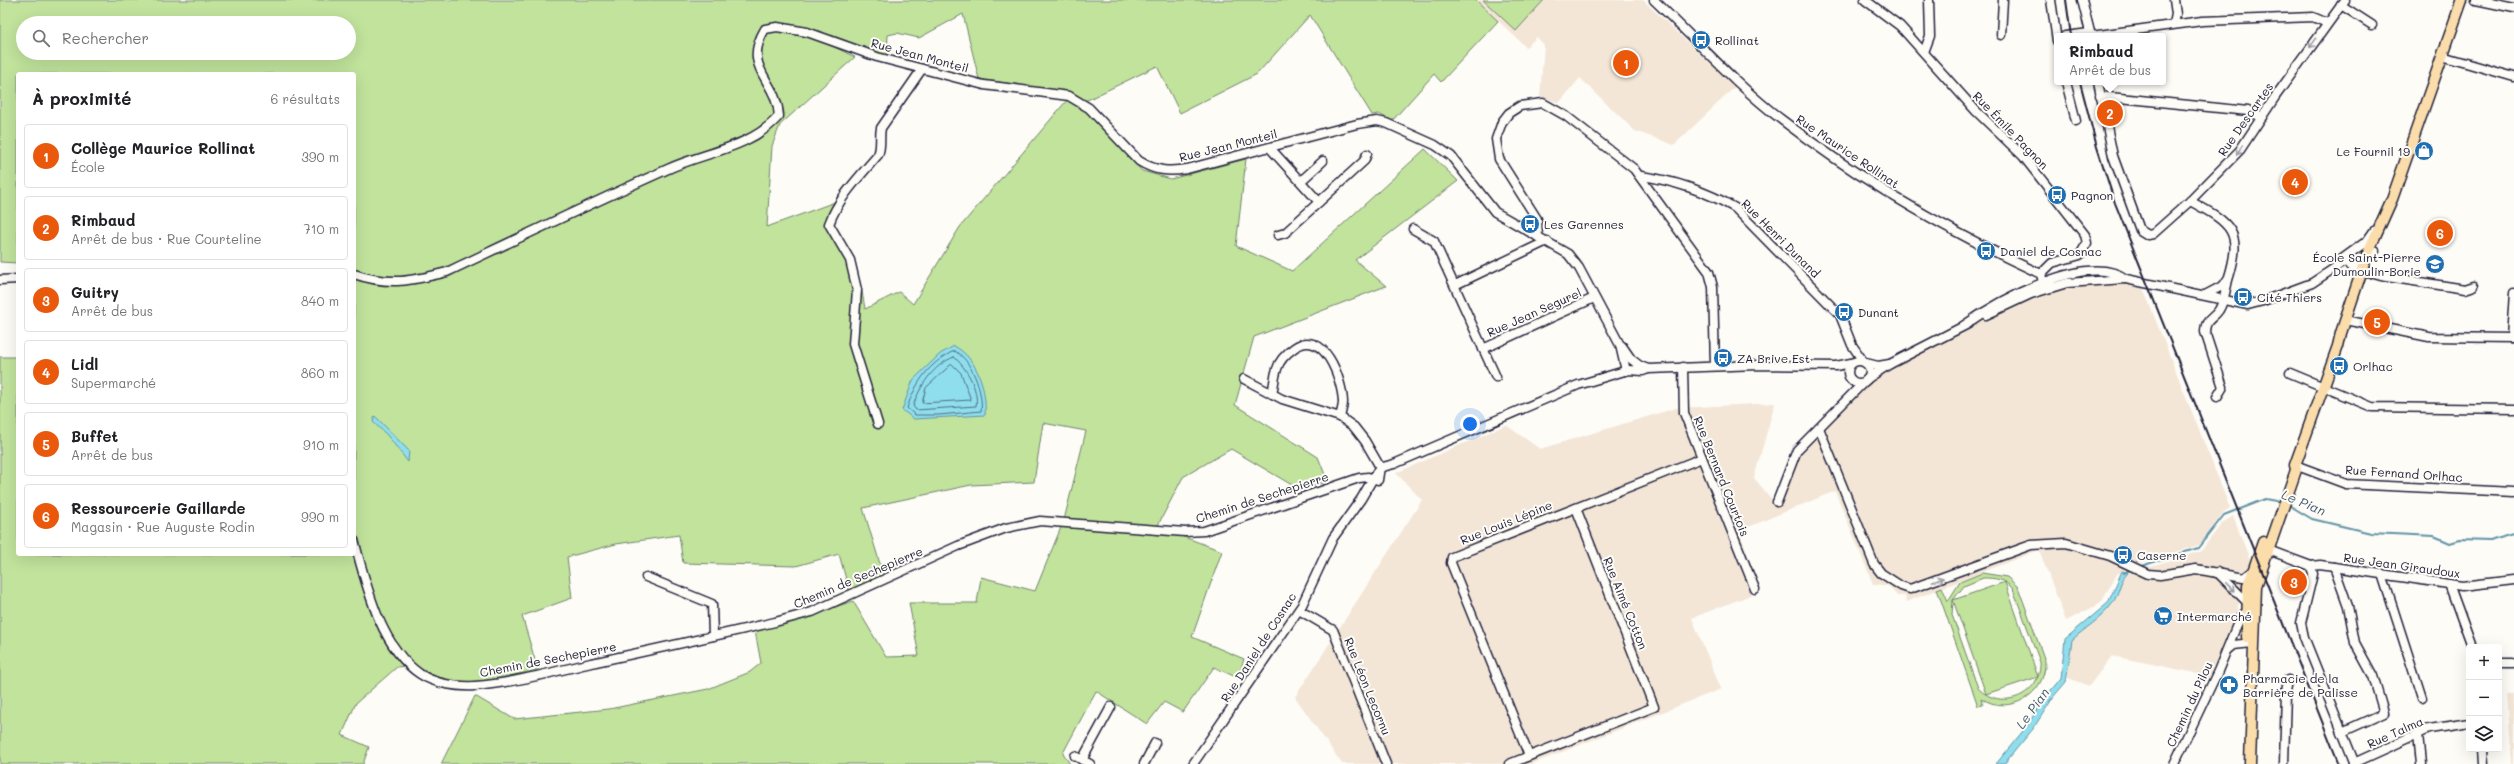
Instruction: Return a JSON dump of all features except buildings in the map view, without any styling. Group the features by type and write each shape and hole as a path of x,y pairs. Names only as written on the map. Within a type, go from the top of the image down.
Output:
{"main road":[{"path":"2369,256 2389,205 2462,0"},
{"path":"2250,764 2250,643 2247,629 2265,549 2348,321 2384,214 2389,205"},
{"path":"2244,764 2251,606 2245,582 2265,549"}],"street":[{"name":"Rue Maurice Rollinat","path":"1654,0 1781,120 1845,165 1949,228 2055,286"},
{"name":"Rue Émile Pagnon","path":"1865,0 1900,26 1971,106 2022,156 2085,235 2087,243 2080,255 2052,263 2042,278"},
{"path":"1924,52 1930,36 1929,0"},
{"path":"2001,35 2003,0"},
{"path":"2051,0 2058,33"},
{"path":"2082,0 2091,33"},
{"path":"2174,0 2176,14 2174,24"},
{"path":"2476,0 2514,8"},
{"path":"2343,3 2372,25"},
{"name":"Rue Descartes","path":"2100,96 2119,178 2140,230 2148,235 2155,233 2190,201 2240,150 2327,23 2343,3"},
{"path":"2099,33 2202,21 2313,17 2327,23"},
{"name":"Rue Jean Monteil","path":"356,275 389,283 417,280 447,272 670,168 712,154 758,134 779,116 779,105 756,59 756,47 765,29 777,27 807,32 877,57 984,86 1069,96 1089,108 1139,161 1149,167 1159,170 1187,169 1357,124 1377,121 1386,123 1435,145 1451,156 1495,212 1547,241 1574,260 1620,345 1626,368"},
{"path":"1917,44 1926,35 1929,28"},
{"path":"2442,56 2514,77"},
{"path":"878,424 853,344 857,290 850,260 829,224 835,208 878,155 881,148 879,135 881,128 922,69"},
{"path":"2067,85 2076,121"},
{"path":"2098,85 2100,96 2248,111 2262,116"},
{"path":"1538,237 1536,219 1499,159 1496,148 1498,131 1502,122 1514,109 1536,102 1554,107 1641,176 1709,272 1713,287 1715,366"},
{"path":"1270,148 1319,202"},
{"path":"1278,235 1285,233 1364,161 1367,154"},
{"path":"1301,181 1323,161"},
{"name":"Rue Henri Dunand","path":"1641,176 1660,178 1724,201 1735,208 1840,315 1852,345 1864,362"},
{"path":"2190,201 2221,220 2232,233 2236,253 2219,310 2205,324 2205,332 2223,387 2216,397"},
{"path":"2327,274 2328,269 2368,241 2384,214"},
{"path":"1413,229 1434,241 1496,377"},
{"path":"1455,285 1547,241"},
{"path":"2356,250 2369,256"},
{"path":"2327,274 2342,263 2369,256"},
{"path":"2055,286 2084,281 2126,279 2248,305 2305,286 2341,268 2350,267 2363,274 2465,289 2474,286"},
{"path":"1777,502 1797,450 1850,398 1866,380 1890,364 1989,314 2066,280 2100,272"},
{"path":"1963,326 1988,309 2042,278 2100,272 2122,276 2126,279"},
{"path":"2205,295 2224,285 2229,277"},
{"path":"1989,314 1996,307 2037,288 2042,278"},
{"path":"0,280 16,279"},
{"path":"2348,321 2429,337 2513,338 2514,292"},
{"name":"Rue Jean Segurel","path":"1483,349 1594,298"},
{"path":"1272,394 1277,369 1282,359 1299,344 1319,346 1331,362 1341,386 1343,404 1340,417"},
{"name":"Rue Jean Monteil","path":"1620,345 1644,368"},
{"name":"Rue Henri Dunand","path":"1852,345 1852,363"},
{"path":"1836,366 1856,383 1866,380 1870,372 1864,362"},
{"path":"1626,368 1836,366 1864,362 1878,366 1890,364"},
{"path":"1850,398 1850,378 1848,368 1852,363"},
{"name":"Rue Bernard Courtois","path":"1683,367 1684,413 1755,589"},
{"name":"Rue Daniel de Cosnac","path":"1193,764 1299,610 1333,538 1361,499 1368,494 1377,474 1394,464 1562,392 1626,368"},
{"path":"2290,373 2372,407 2514,409"},
{"path":"1244,379 1272,394 1340,417 1361,435 1372,455 1377,474"},
{"path":"1819,428 1874,564 1881,573 1901,586 1910,589 1930,583 2030,545 2052,543 2086,548 2130,564 2142,572 2160,575 2196,569 2217,572 2245,582"},
{"name":"Rue Louis Lépine","path":"1529,756 1451,563 1452,557 1702,458"},
{"name":"Rue Fernand Orlhac","path":"2295,465 2346,484 2514,492"},
{"name":"Chemin de Sechepierre","path":"356,547 376,614 395,647 420,674 438,682 475,686 525,678 713,636 812,612 958,546 1006,528 1040,522 1185,532 1204,531 1359,478 1377,474"},
{"name":"Rue Aimé Cotton","path":"1529,756 1654,707 1576,508"},
{"name":"Rue Jean Giraudoux","path":"2265,549 2311,566 2320,565 2462,586 2514,580"},
{"path":"2311,566 2313,574 2301,622 2304,637 2355,764"},
{"path":"2334,567 2348,606 2355,643 2372,676 2384,713 2342,732"},
{"path":"2217,572 2251,606"},
{"path":"2382,574 2422,698"},
{"path":"646,577 712,604 713,636"},
{"path":"2449,584 2471,644"},
{"name":"Chemin du Pilou","path":"2174,764 2241,615 2251,606"},
{"name":"Rue Léon Lecornu","path":"1299,610 1333,630 1386,764"},
{"path":"2232,635 2239,630 2247,629"},
{"name":"Chemin du Pilou","path":"2224,654 2233,645 2250,643"},
{"path":"2502,664 2514,663"},
{"path":"2284,764 2286,692 2288,680"},
{"path":"1090,764 1078,758 1111,707"},
{"name":"Rue Talma","path":"2355,764 2429,729 2466,723"},
{"path":"2418,734 2421,764"},
{"path":"1144,764 1155,744"},
{"path":"2482,752 2483,764"},
{"path":"1509,764 1529,756"}],"shaded area":[{"path":"1476,0 1643,0 1735,87 1674,145 1635,131 1580,78 1559,103 1540,96 1544,45 1537,37 1526,47"},
{"path":"2116,272 2139,278 2230,508 2224,512 2199,545 2140,563 2117,574 2101,603 2066,621 2039,550 1906,602 1905,596 1897,596 1889,586 1873,584 1835,491 1739,531 1761,591 1692,618 1721,689 1532,764 1342,764 1295,697 1422,500 1396,473 1506,425 1540,449 1676,408 1775,403 1754,478 1774,502 1793,450 1865,383 2035,282 2059,274"},
{"path":"2233,516 2252,565 2229,632 2208,679 2191,672 2112,656 2089,686 2068,678 2069,647 2073,639 2115,599 2122,580 2128,573 2201,551 2222,523"},
{"path":"2514,694 2514,764 2512,764 2507,695"}],"green space":[{"path":"0,0 1476,0 1498,21 1441,82 1434,74 1392,121 1379,114 1372,115 1310,15 1257,74 1180,113 1157,66 1079,104 1142,171 1171,179 1246,159 1236,246 1292,271 1425,149 1458,181 1355,260 1386,286 1254,337 1235,405 1318,457 1328,482 1297,488 1231,449 1183,477 1157,527 1222,551 1192,637 1244,659 1238,678 1214,667 1183,712 1164,702 1147,724 1096,691 1063,753 1070,764 441,764 475,696 514,719 609,709 708,689 750,672 761,663 755,631 796,620 853,601 886,657 919,656 909,603 977,603 981,577 1035,591 1064,520 1086,431 1043,423 1034,482 971,485 863,508 884,577 849,590 839,554 796,566 683,563 679,535 616,544 567,557 572,598 522,616 538,670 490,680 460,681 445,679 430,674 414,665 397,667 356,703 342,735 369,747 363,764 0,764 0,357 16,357 16,556 356,556 356,72 16,72 16,263 0,262","holes":["963,14 979,79 1073,93 960,227 913,304 899,292 865,309 858,275 845,246 833,226 843,199 767,227 772,146 780,125 855,57 828,44 831,35 887,56 888,35 897,33 919,38"]},
{"path":"1483,0 1544,0 1516,31"},
{"path":"1982,573 2007,577 2018,587 2045,661 2044,673 2040,683 2033,692 2024,699 2003,705 1992,703 1981,698 1983,705 1978,706 1937,589 1942,587 1948,601 1960,582","holes":["1983,578 1992,578 2005,582 2013,589 2040,662 2039,674 2027,691 2008,699 1998,699 1987,695 1978,688 1952,615 1953,600 1964,586"]},
{"path":"2005,582 2038,676 1986,694 1953,600"}],"water":[{"path":"954,346 969,358 975,367 982,386 985,415 914,419 902,410 913,380 940,354"},
{"path":"375,416 409,451 408,462 387,435 373,422"},
{"path":"2122,571 2128,573 2125,576 2112,604 2098,619 2072,640 2066,682 2054,696 2033,729 2004,764 1996,764 2027,726 2043,700 2061,678 2065,639 2108,603"}],"waterway":[{"name":"Le Pian","path":"2138,567 2198,548 2224,515 2265,499 2281,502"},
{"name":"Le Pian","path":"2287,504 2312,519 2371,533 2434,536 2450,543 2460,540 2489,541 2514,534"},
{"name":"Le Pian","path":"2124,573 2132,569"}],"railway":[{"path":"2066,0 2071,33"},
{"path":"2081,85 2097,147 2115,203 2339,764"}],"place":[{"name":"Rollinat","path":"1701,40"},
{"name":"Collège Maurice Rollinat","path":"1626,63"},
{"name":"Rimbaud","path":"2110,113"},
{"name":"Le Fournil 19","path":"2424,151"},
{"name":"Lidl","path":"2295,182"},
{"name":"Pagnon","path":"2057,195"},
{"name":"Les Garennes","path":"1530,224"},
{"name":"Ressourcerie Gaillarde","path":"2440,233"},
{"name":"Daniel de Cosnac","path":"1986,251"},
{"name":"École Saint-Pierre Dumoulin-Borie","path":"2435,264"},
{"name":"Cité Thiers","path":"2243,297"},
{"name":"Dunant","path":"1844,312"},
{"name":"Buffet","path":"2377,322"},
{"name":"ZA Brive Est","path":"1723,358"},
{"name":"Orlhac","path":"2339,366"},
{"name":"Caserne","path":"2123,555"},
{"name":"Guitry","path":"2294,582"},
{"name":"Intermarché","path":"2163,616"},
{"name":"Pharmacie de la Barrière de Palisse","path":"2229,685"}]}
